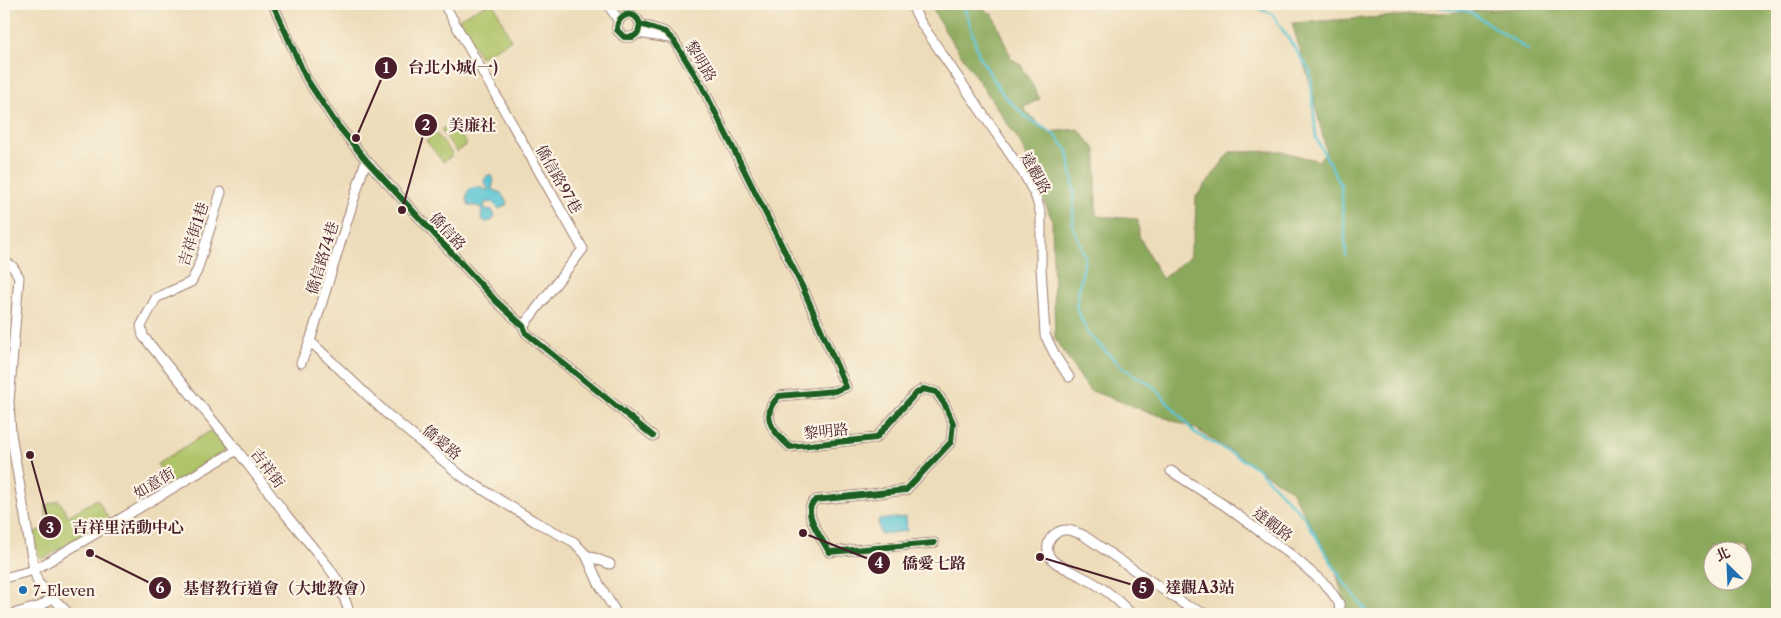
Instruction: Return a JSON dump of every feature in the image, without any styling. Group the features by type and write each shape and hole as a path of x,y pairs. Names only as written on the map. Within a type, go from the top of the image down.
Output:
{"street":[{"name":"僑信路","path":"273,4 306,78 335,122 366,160 496,301 523,326 526,333 652,436"},
{"name":"僑信路97巷","path":"444,4 583,249 523,326"},
{"name":"黎明路","path":"610,4 611,9 621,18"},
{"name":"黎明路","path":"614,4 621,18"},
{"name":"達觀路","path":"911,4 921,23 1025,176 1036,197 1041,215 1041,267 1045,335 1056,358 1069,377"},
{"name":"黎明路","path":"632,15 639,20 639,28 630,38 621,35 616,26 621,18 632,15"},
{"name":"黎明路","path":"639,28 665,32 674,42 702,86 802,286 846,387 835,391 779,396 771,404 769,414 770,424 777,436 790,448 876,438 914,396 924,389 936,392 945,404 953,423 951,442 906,490 816,500 810,510 813,522 830,552 934,543"},
{"name":"僑信路74巷","path":"301,363 310,341 366,160"},
{"name":"吉祥街1巷","path":"151,345 143,336 141,326 156,298 191,282 197,271 221,192"},
{"path":"4,260 13,267 19,277 9,402 11,434 34,570 38,583 69,614"},
{"name":"僑愛路","path":"310,341 387,414 464,478 574,542 586,555"},
{"name":"吉祥街","path":"151,345 237,450 338,581 350,614"},
{"name":"如意街","path":"4,578 34,570 237,450"},
{"name":"達觀路","path":"1171,471 1224,505 1290,554 1328,587 1340,603 1340,614"},
{"path":"1132,614 1106,590 1054,562 1048,554 1046,546 1049,540 1058,532 1068,529 1083,535 1187,606 1206,614"},
{"path":"586,555 610,564"},
{"path":"586,555 599,584 617,614"},
{"path":"13,614 41,606 53,598"}],"green space":[{"path":"487,4 494,4 511,40 480,57 458,19"},
{"path":"930,4 976,4 993,15 1011,58 1021,65 1040,99 1023,108 1047,132 1078,129 1096,150 1096,216 1138,219 1139,236 1162,279 1189,257 1195,227 1196,197 1230,152 1280,151 1319,161 1326,150 1311,87 1292,23 1576,4 1777,4 1777,614 1347,614 1336,571 1291,490 1196,429 1089,390 1055,339 1052,220 1020,142 945,31"},
{"path":"450,123 467,144 457,152 441,130"},
{"path":"436,133 453,155 443,162 426,141"},
{"path":"215,428 225,447 224,451 169,486 157,464"},
{"path":"97,499 110,521 42,559 36,553 33,532 48,529 45,506 59,500 68,516"}],"water":[{"path":"488,175 494,180 492,189 501,193 507,202 506,205 499,209 492,202 485,203 485,209 492,210 495,216 492,221 486,222 481,219 482,210 480,207 469,205 467,193 469,189 477,187 488,190 484,180"},
{"path":"906,517 907,531 880,534 878,520"}],"waterway":[{"path":"961,4 967,14 979,56 1004,96 1026,117 1055,135 1068,151 1074,190 1073,226 1085,257 1076,306 1088,334 1123,368 1154,387 1194,432 1257,468 1305,518 1342,580 1369,614"},
{"path":"1253,4 1253,6 1272,14 1310,71 1316,138 1341,185 1346,256"},
{"path":"1421,4 1469,11 1528,50"}],"cycle path":[{"path":"273,4 306,78 335,122 366,160 496,301 523,326 526,333 653,436"},
{"path":"640,24 638,33 633,37 624,37 617,30 619,20 626,15 630,15 638,19 640,24 665,32 674,41 702,86 802,286 846,387 835,391 779,396 773,403 769,417 778,436 790,447 876,438 914,395 923,389 936,392 945,405 953,423 951,442 906,490 816,500 812,504 810,515 817,532 829,552 934,543"}],"place":[{"name":"台北小城(一)","path":"356,138"},
{"name":"美廉社","path":"402,210"},
{"name":"吉祥里活動中心","path":"30,455"},
{"name":"僑愛七路","path":"803,533"},
{"name":"基督教行道會（大地教會）","path":"90,553"},
{"name":"達觀A3站","path":"1040,557"},
{"name":"7-Eleven","path":"23,590"}]}
